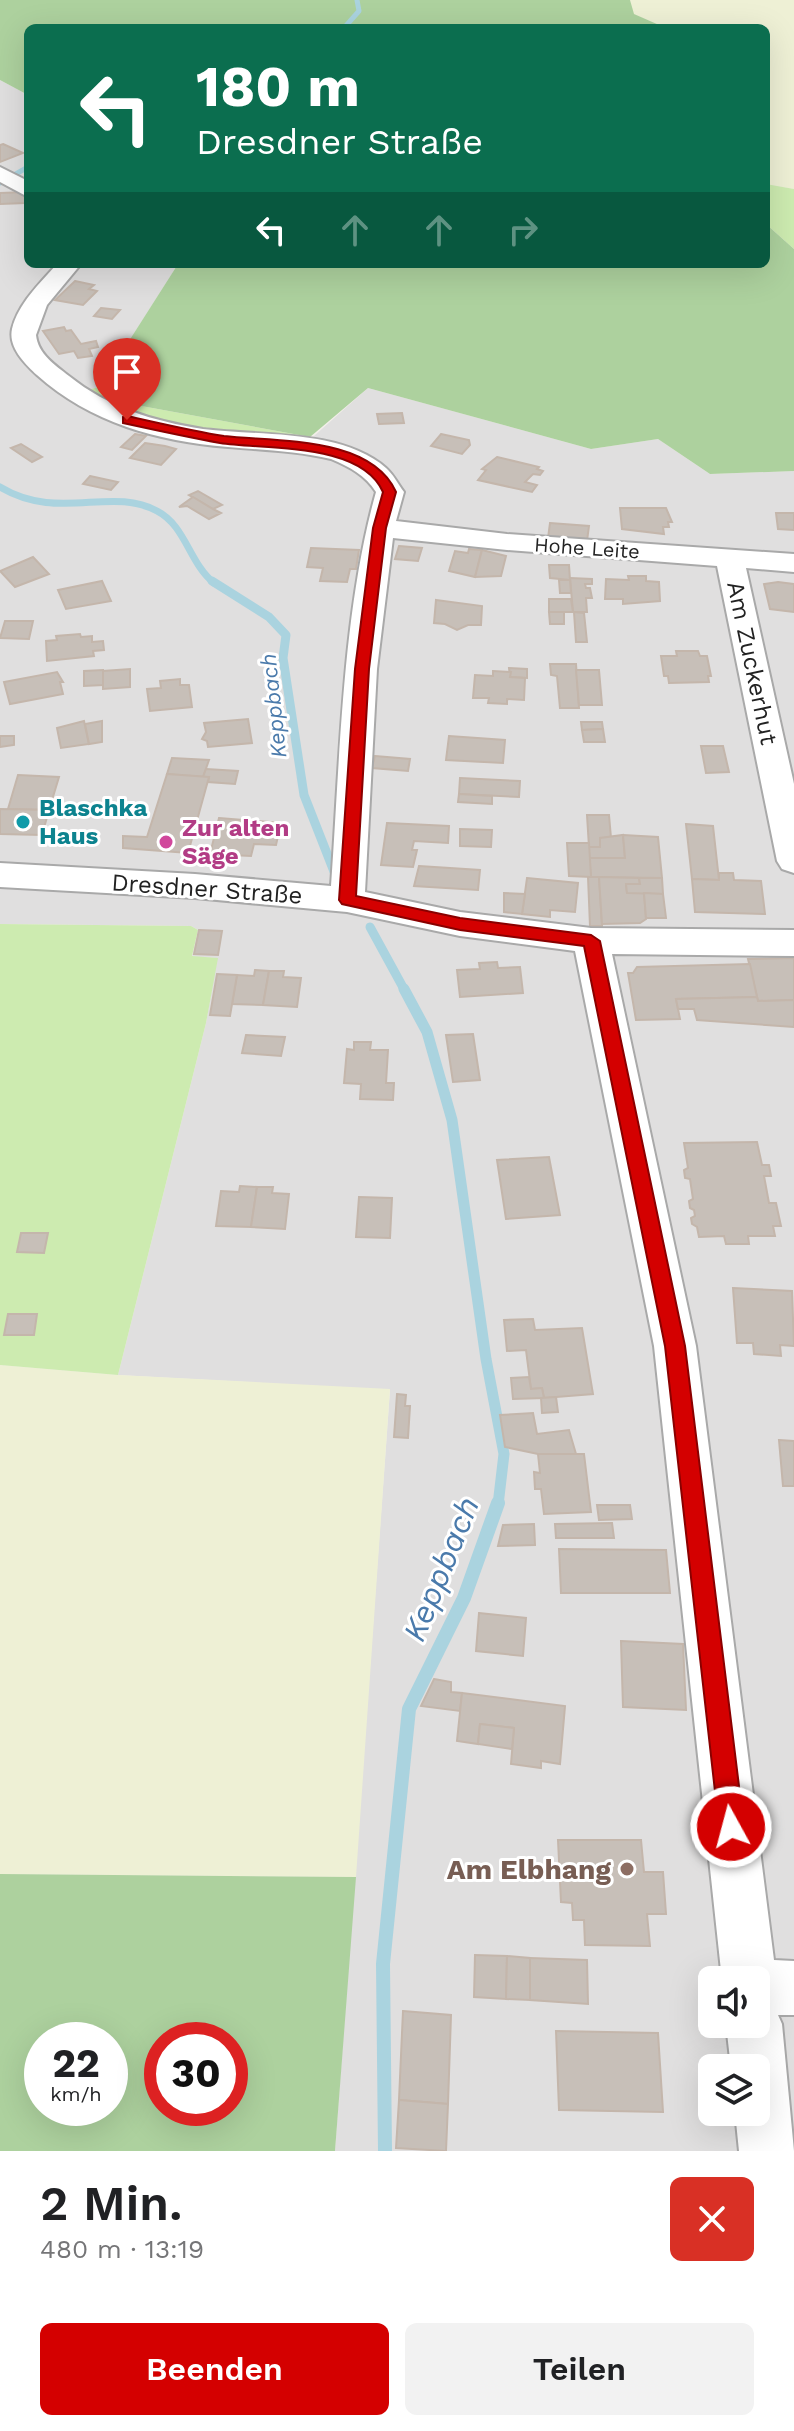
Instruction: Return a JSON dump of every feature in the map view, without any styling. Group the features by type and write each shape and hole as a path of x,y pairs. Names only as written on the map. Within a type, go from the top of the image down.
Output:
{"street":[{"path":"66,268 11,346 57,380 92,403 127,420 221,439 324,450 355,459 384,479 390,492 380,528 362,669 347,900"},
{"name":"Hohe Leite","path":"380,528 507,542 794,563"},
{"name":"Am Zuckerhut","path":"730,559 794,861"},
{"name":"Dresdner Straße","path":"0,875 195,886 347,900 460,924 591,941 794,943"},
{"path":"591,941 675,1346 747,1966"},
{"path":"770,1987 794,1988"},
{"path":"756,2038 768,2151"}],"shaded area":[{"path":"0,80 24,93 24,268 175,268 115,364 101,376 98,387 87,391 102,402 305,444 368,388 591,449 658,439 710,474 794,471 794,2151 335,2151 390,1390 118,1375 206,1023 217,958 192,957 198,930 191,926 0,924"}],"green space":[{"path":"0,0 630,0 634,14 657,24 24,24 24,93 0,80"},
{"path":"630,0 794,0 794,189 770,185 770,24 657,24 633,14"},
{"path":"770,185 794,189 794,249 770,228"},
{"path":"770,228 794,249 794,471 710,474 658,439 591,449 368,388 310,437 136,405 98,387 101,376 115,363 175,268 770,268"},
{"path":"98,387 136,405 310,437 306,444 221,435 133,416 86,391"},
{"path":"0,924 191,926 198,930 192,956 218,958 206,1023 118,1375 0,1365"},
{"path":"0,1365 118,1375 390,1389 356,1877 0,1874"},
{"path":"0,1874 356,1877 335,2151 0,2151"}],"building":[{"path":"0,145 23,153 0,162"},
{"path":"24,192 24,203 0,204 0,193"},
{"path":"75,281 94,285 89,289 97,291 83,305 55,300"},
{"path":"101,308 120,310 112,319 94,316"},
{"path":"64,327 66,331 71,330 81,344 96,341 98,347 89,349 92,356 78,358 74,351 59,354 43,331"},
{"path":"402,413 404,423 379,424 377,414"},
{"path":"135,434 146,436 132,450 121,447"},
{"path":"441,434 469,440 470,445 462,454 431,446"},
{"path":"145,443 176,449 161,465 130,458"},
{"path":"21,444 42,457 32,462 11,448"},
{"path":"497,457 539,467 537,469 543,471 540,475 533,474 525,482 537,485 532,492 478,480 486,470 482,469"},
{"path":"90,476 118,482 111,490 83,484"},
{"path":"198,491 222,505 213,509 189,495"},
{"path":"193,497 221,513 209,519 187,506 179,507"},
{"path":"620,508 666,508 672,522 668,522 669,527 663,527 664,534 622,529"},
{"path":"776,513 794,513 794,530 778,529"},
{"path":"550,523 589,526 587,541 548,538"},
{"path":"399,546 422,548 418,561 395,559"},
{"path":"311,548 359,550 356,569 350,569 347,582 320,581 323,568 307,567"},
{"path":"469,549 482,550 475,577 449,571 455,551 468,553"},
{"path":"482,550 506,556 501,576 475,577"},
{"path":"33,557 49,574 15,587 0,571"},
{"path":"549,565 569,565 570,580 550,578"},
{"path":"628,576 646,576 646,581 659,582 660,601 623,604 623,599 605,599 606,579 629,580"},
{"path":"570,578 592,579 592,584 585,584 586,588 590,588 592,598 586,598 587,612 573,612"},
{"path":"559,580 570,580 571,593 560,593"},
{"path":"102,581 111,601 66,609 58,590"},
{"path":"764,584 794,584 794,612 770,609"},
{"path":"549,599 571,599 573,612 549,612"},
{"path":"436,600 482,606 481,625 468,625 457,630 434,623"},
{"path":"549,612 564,612 564,624 550,624"},
{"path":"574,612 584,613 587,642 576,642"},
{"path":"5,621 33,621 29,639 0,638"},
{"path":"80,634 81,637 92,636 92,642 103,641 104,650 93,651 94,656 47,661 46,641 57,640 56,636"},
{"path":"676,651 698,651 700,656 707,656 711,676 708,676 709,682 669,683 668,676 664,676 661,656 677,656"},
{"path":"550,664 576,664 579,708 560,708 557,676 551,675"},
{"path":"509,668 527,669 527,678 510,677"},
{"path":"130,669 130,687 103,689 103,671"},
{"path":"103,670 103,685 84,686 84,671"},
{"path":"576,670 599,670 602,705 579,705"},
{"path":"493,671 511,672 510,677 525,678 524,700 507,699 507,704 488,703 489,698 473,698 475,675 493,676"},
{"path":"57,672 63,682 60,682 63,694 10,704 4,682"},
{"path":"180,679 180,685 189,685 192,707 150,711 147,689 161,688 160,681"},
{"path":"248,719 252,743 208,747 207,741 202,739 206,732 204,723"},
{"path":"84,721 89,744 61,748 57,728"},
{"path":"102,721 102,742 89,744 85,724"},
{"path":"581,722 602,722 603,729 582,730"},
{"path":"603,729 605,742 584,742 582,730"},
{"path":"0,736 14,736 14,745 0,747"},
{"path":"449,736 505,740 503,763 446,760"},
{"path":"701,746 723,746 729,772 706,773"},
{"path":"375,756 410,759 408,771 372,768"},
{"path":"172,758 209,760 203,777 167,774"},
{"path":"206,769 238,771 235,784 208,782 209,777 203,777"},
{"path":"167,774 209,777 188,853 123,848 123,836 147,837"},
{"path":"18,775 59,777 49,810 8,809"},
{"path":"460,778 520,781 519,797 459,794"},
{"path":"459,794 492,796 492,804 458,802"},
{"name":"Blaschka Haus","path":"0,809 49,810 42,835 0,834"},
{"path":"587,815 609,815 611,838 600,838 600,847 589,847"},
{"path":"219,818 281,823 276,845 254,844 251,856 210,854"},
{"path":"387,823 449,826 448,843 414,841 412,850 417,850 413,867 381,865"},
{"path":"686,824 713,826 719,880 692,879"},
{"path":"460,829 492,830 491,847 460,846"},
{"path":"623,835 625,858 589,858 589,847 600,847 600,838"},
{"path":"623,835 658,837 662,878 591,877 589,858 625,858"},
{"path":"567,843 589,843 591,877 569,876"},
{"path":"419,866 480,870 478,890 414,886"},
{"path":"719,873 733,873 734,880 761,881 765,914 695,912 692,879 719,880"},
{"path":"588,877 599,877 602,926 590,926"},
{"path":"599,877 639,878 640,884 626,884 627,893 644,893 646,919 640,923 602,924"},
{"path":"527,878 578,883 575,912 550,910 550,917 522,914"},
{"path":"639,878 662,878 663,894 627,893 626,884 640,884"},
{"path":"504,893 525,894 522,914 504,912"},
{"path":"644,893 663,894 666,918 646,918"},
{"path":"199,930 222,931 218,955 194,954"},
{"path":"794,958 794,1000 758,1001 748,959"},
{"path":"497,962 498,968 520,967 523,993 460,997 457,970 480,969 479,963"},
{"path":"750,964 757,997 676,999 680,1019 636,1020 628,973 633,973 637,967"},
{"path":"255,970 269,971 263,1005 232,1004 237,975 254,976"},
{"path":"269,971 284,971 283,977 301,978 297,1007 263,1005"},
{"path":"217,974 237,975 230,1016 210,1015"},
{"path":"757,997 758,1001 794,1000 794,1027 697,1020 694,1009 678,1009 676,999"},
{"path":"473,1034 480,1080 453,1082 446,1035"},
{"path":"246,1035 285,1037 281,1056 242,1053"},
{"path":"354,1042 371,1042 370,1050 388,1050 386,1083 394,1083 393,1100 360,1099 361,1084 344,1083 347,1049 354,1050"},
{"path":"757,1142 762,1165 769,1165 771,1176 764,1176 769,1203 776,1203 781,1226 773,1226 775,1236 748,1236 749,1244 726,1244 724,1236 699,1237 691,1218 695,1216 689,1201 693,1199 690,1179 685,1178 684,1170 688,1168 684,1143"},
{"path":"549,1157 560,1215 506,1219 497,1160"},
{"path":"240,1186 257,1187 251,1227 216,1226 221,1191 239,1192"},
{"path":"257,1187 273,1187 272,1193 289,1194 285,1229 251,1227"},
{"path":"359,1197 392,1198 390,1238 356,1237"},
{"path":"21,1233 48,1233 44,1253 17,1252"},
{"path":"733,1288 792,1291 794,1346 780,1345 781,1356 754,1354 753,1343 737,1343"},
{"path":"8,1314 37,1314 34,1335 4,1335"},
{"path":"533,1319 535,1330 582,1328 593,1394 544,1398 542,1388 531,1389 526,1350 507,1351 504,1320"},
{"path":"529,1377 531,1389 542,1388 544,1398 513,1399 511,1378"},
{"path":"397,1394 406,1395 405,1406 410,1406 408,1438 394,1437"},
{"path":"556,1397 558,1412 542,1413 541,1398"},
{"path":"533,1413 537,1434 569,1430 576,1454 538,1454 505,1447 500,1415"},
{"path":"779,1440 794,1441 794,1486 783,1486"},
{"path":"538,1454 584,1454 591,1512 544,1514 541,1489 535,1489 534,1472 540,1473"},
{"path":"597,1505 630,1505 632,1519 599,1520"},
{"path":"612,1523 614,1538 556,1538 555,1524"},
{"path":"534,1524 535,1545 498,1546 503,1525"},
{"path":"559,1549 666,1550 670,1593 561,1593"},
{"path":"479,1613 526,1618 523,1656 476,1651"},
{"path":"621,1641 683,1644 686,1710 623,1707"},
{"path":"434,1679 451,1682 451,1692 462,1693 460,1711 421,1706"},
{"path":"462,1693 565,1706 560,1764 541,1761 541,1768 511,1764 514,1728 480,1724 478,1744 457,1741"},
{"path":"480,1724 514,1728 512,1749 478,1744"},
{"path":"558,1840 641,1840 644,1872 663,1872 666,1914 647,1914 650,1946 585,1945 584,1920 573,1920 572,1903 561,1902"},
{"path":"475,1955 507,1956 506,1999 474,1997"},
{"path":"507,1956 530,1958 530,2000 506,1999"},
{"path":"530,1958 587,1960 588,2004 530,2000"},
{"path":"403,2011 451,2015 448,2104 399,2100"},
{"path":"556,2031 658,2033 663,2112 559,2110"},
{"path":"399,2100 448,2104 446,2151 396,2148"}],"waterway":[{"name":"Keppbach","path":"348,24 359,11 357,0"},
{"name":"Keppbach","path":"0,183 24,169"},
{"name":"Keppbach","path":"0,487 43,502 121,502 139,504 157,511 175,526 212,581"},
{"name":"Keppbach","path":"212,581 269,617 286,635 283,658 304,795 335,874"},
{"name":"Keppbach","path":"370,927 405,991"},
{"name":"Keppbach","path":"404,989 427,1032 452,1120 486,1359 504,1454 498,1505"},
{"name":"Keppbach","path":"385,2151 383,1964 409,1709 464,1598 498,1503"}],"place":[{"name":"Blaschka Haus","path":"23,822"},
{"name":"Zur alten Säge","path":"166,842"},
{"name":"Am Elbhang","path":"627,1869"}],"route":[{"path":"127,420 221,439 324,450 355,459 372,469 384,479 390,492 380,528 362,669 347,900 460,924 591,941 675,1346 731,1827"}]}
